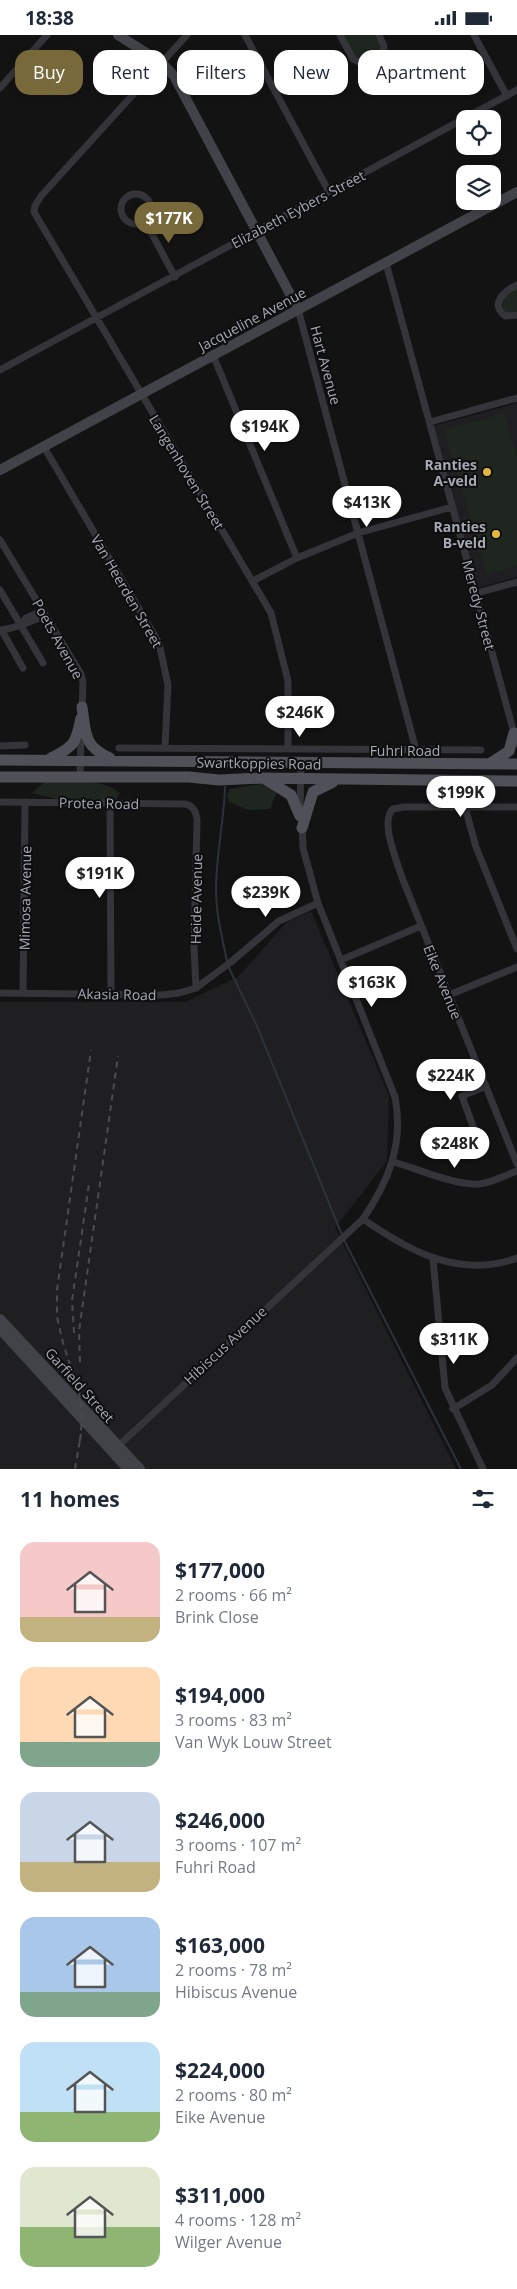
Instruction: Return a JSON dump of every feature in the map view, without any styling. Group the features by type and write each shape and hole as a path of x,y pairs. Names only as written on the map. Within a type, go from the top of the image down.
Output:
{"main road":[{"path":"47,760 66,750 76,741 82,712"},
{"path":"82,712 89,744 99,753 115,760"},
{"path":"488,765 509,751 516,738"},
{"name":"Swartkoppies Road","path":"0,760 517,764"},
{"name":"Swartkoppies Road","path":"0,777 517,781"},
{"path":"262,778 289,793 300,816"},
{"path":"302,828 313,792 340,780"}],"street":[{"path":"0,88 47,35"},
{"name":"Hart Avenue","path":"118,35 142,50"},
{"path":"167,57 187,35"},
{"path":"246,35 329,192"},
{"path":"340,35 353,59 363,65 382,55 384,46 379,35"},
{"path":"474,35 507,96"},
{"name":"Hart Avenue","path":"167,68 174,76 298,309 416,750"},
{"name":"Elizabeth Eybers Street","path":"0,370 175,277 517,90"},
{"name":"Langenhoven Street","path":"133,95 41,196 34,212 253,581 274,621 287,673 289,694 288,749"},
{"name":"Jacqueline Avenue","path":"0,470 517,192"},
{"path":"138,194 150,203 150,213 145,221 131,223 124,217 121,208 128,196 138,194"},
{"path":"145,221 175,277"},
{"name":"Meredy Street","path":"386,263 516,738"},
{"path":"517,285 501,295 498,303 500,311 505,316 517,315"},
{"path":"213,355 297,558"},
{"path":"430,422 517,398"},
{"name":"Van Heerden Street","path":"44,447 159,643 168,685 166,747"},
{"path":"253,581 297,558 358,533 452,507"},
{"name":"Poets Avenue","path":"0,540 82,677 80,778"},
{"path":"476,593 517,582"},
{"path":"0,590 43,663"},
{"path":"23,668 1,631 21,623 28,623 44,613"},
{"path":"0,746 25,745"},
{"name":"Fuhri Road","path":"119,748 481,750"},
{"path":"301,762 300,816 303,848 318,903 395,1097 398,1120 394,1162 384,1186 363,1219 396,1242 433,1259 482,1266 517,1258"},
{"name":"Protea Road","path":"0,802 186,804 195,810"},
{"name":"Mimosa Avenue","path":"23,993 25,802"},
{"path":"110,803 111,994"},
{"name":"Eike Avenue","path":"465,807 404,807 391,811 388,825 403,880 517,1164"},
{"path":"517,807 465,807 476,847 517,949"},
{"name":"Heide Avenue","path":"195,810 197,820 194,947 196,988"},
{"name":"Akasia Road","path":"0,993 162,995 196,988 228,965 279,921 318,903"},
{"path":"341,960 421,926"},
{"path":"449,995 517,967"},
{"path":"475,1132 462,1096 486,1086"},
{"path":"394,1162 476,1184 488,1182 517,1171"},
{"name":"Hibiscus Avenue","path":"115,1449 363,1219"},
{"path":"433,1259 445,1388 453,1409 483,1469"},
{"name":"Garfield Street","path":"0,1319 115,1449 128,1469"},
{"name":"Garfield Street","path":"0,1329 5,1341 115,1449 140,1469"},
{"path":"453,1409 492,1385 517,1358"}],"shaded area":[{"path":"343,35 376,35 381,49 358,50 358,59 355,57"},
{"path":"517,289 517,311 507,313 503,309 502,299"},
{"path":"517,403 517,577 478,588 433,426"},
{"path":"504,413 517,457 517,565 487,575 444,431"},
{"path":"45,782 94,782 120,793 115,803 64,801 32,793"},
{"path":"261,784 277,792 270,809 248,810 229,802 227,795 230,789"},
{"path":"311,911 389,1096 387,1161 335,1228 456,1469 0,1469 0,1002 185,1002 238,977 287,922"}],"waterway":[{"path":"225,787 217,864 216,899 227,961"},
{"path":"228,966 257,1026 342,1235"},
{"path":"344,1240 461,1469"}],"railway":[{"path":"80,1441 82,1419 80,1395 63,1343 57,1317 57,1290 91,1050"},
{"path":"80,1362 79,1331 118,1056"},
{"path":"74,1333 72,1301 89,1184"},
{"path":"75,1469 81,1434"}],"place":[{"name":"Ranties A-veld","path":"487,472"},
{"name":"Ranties B-veld","path":"496,534"}]}
